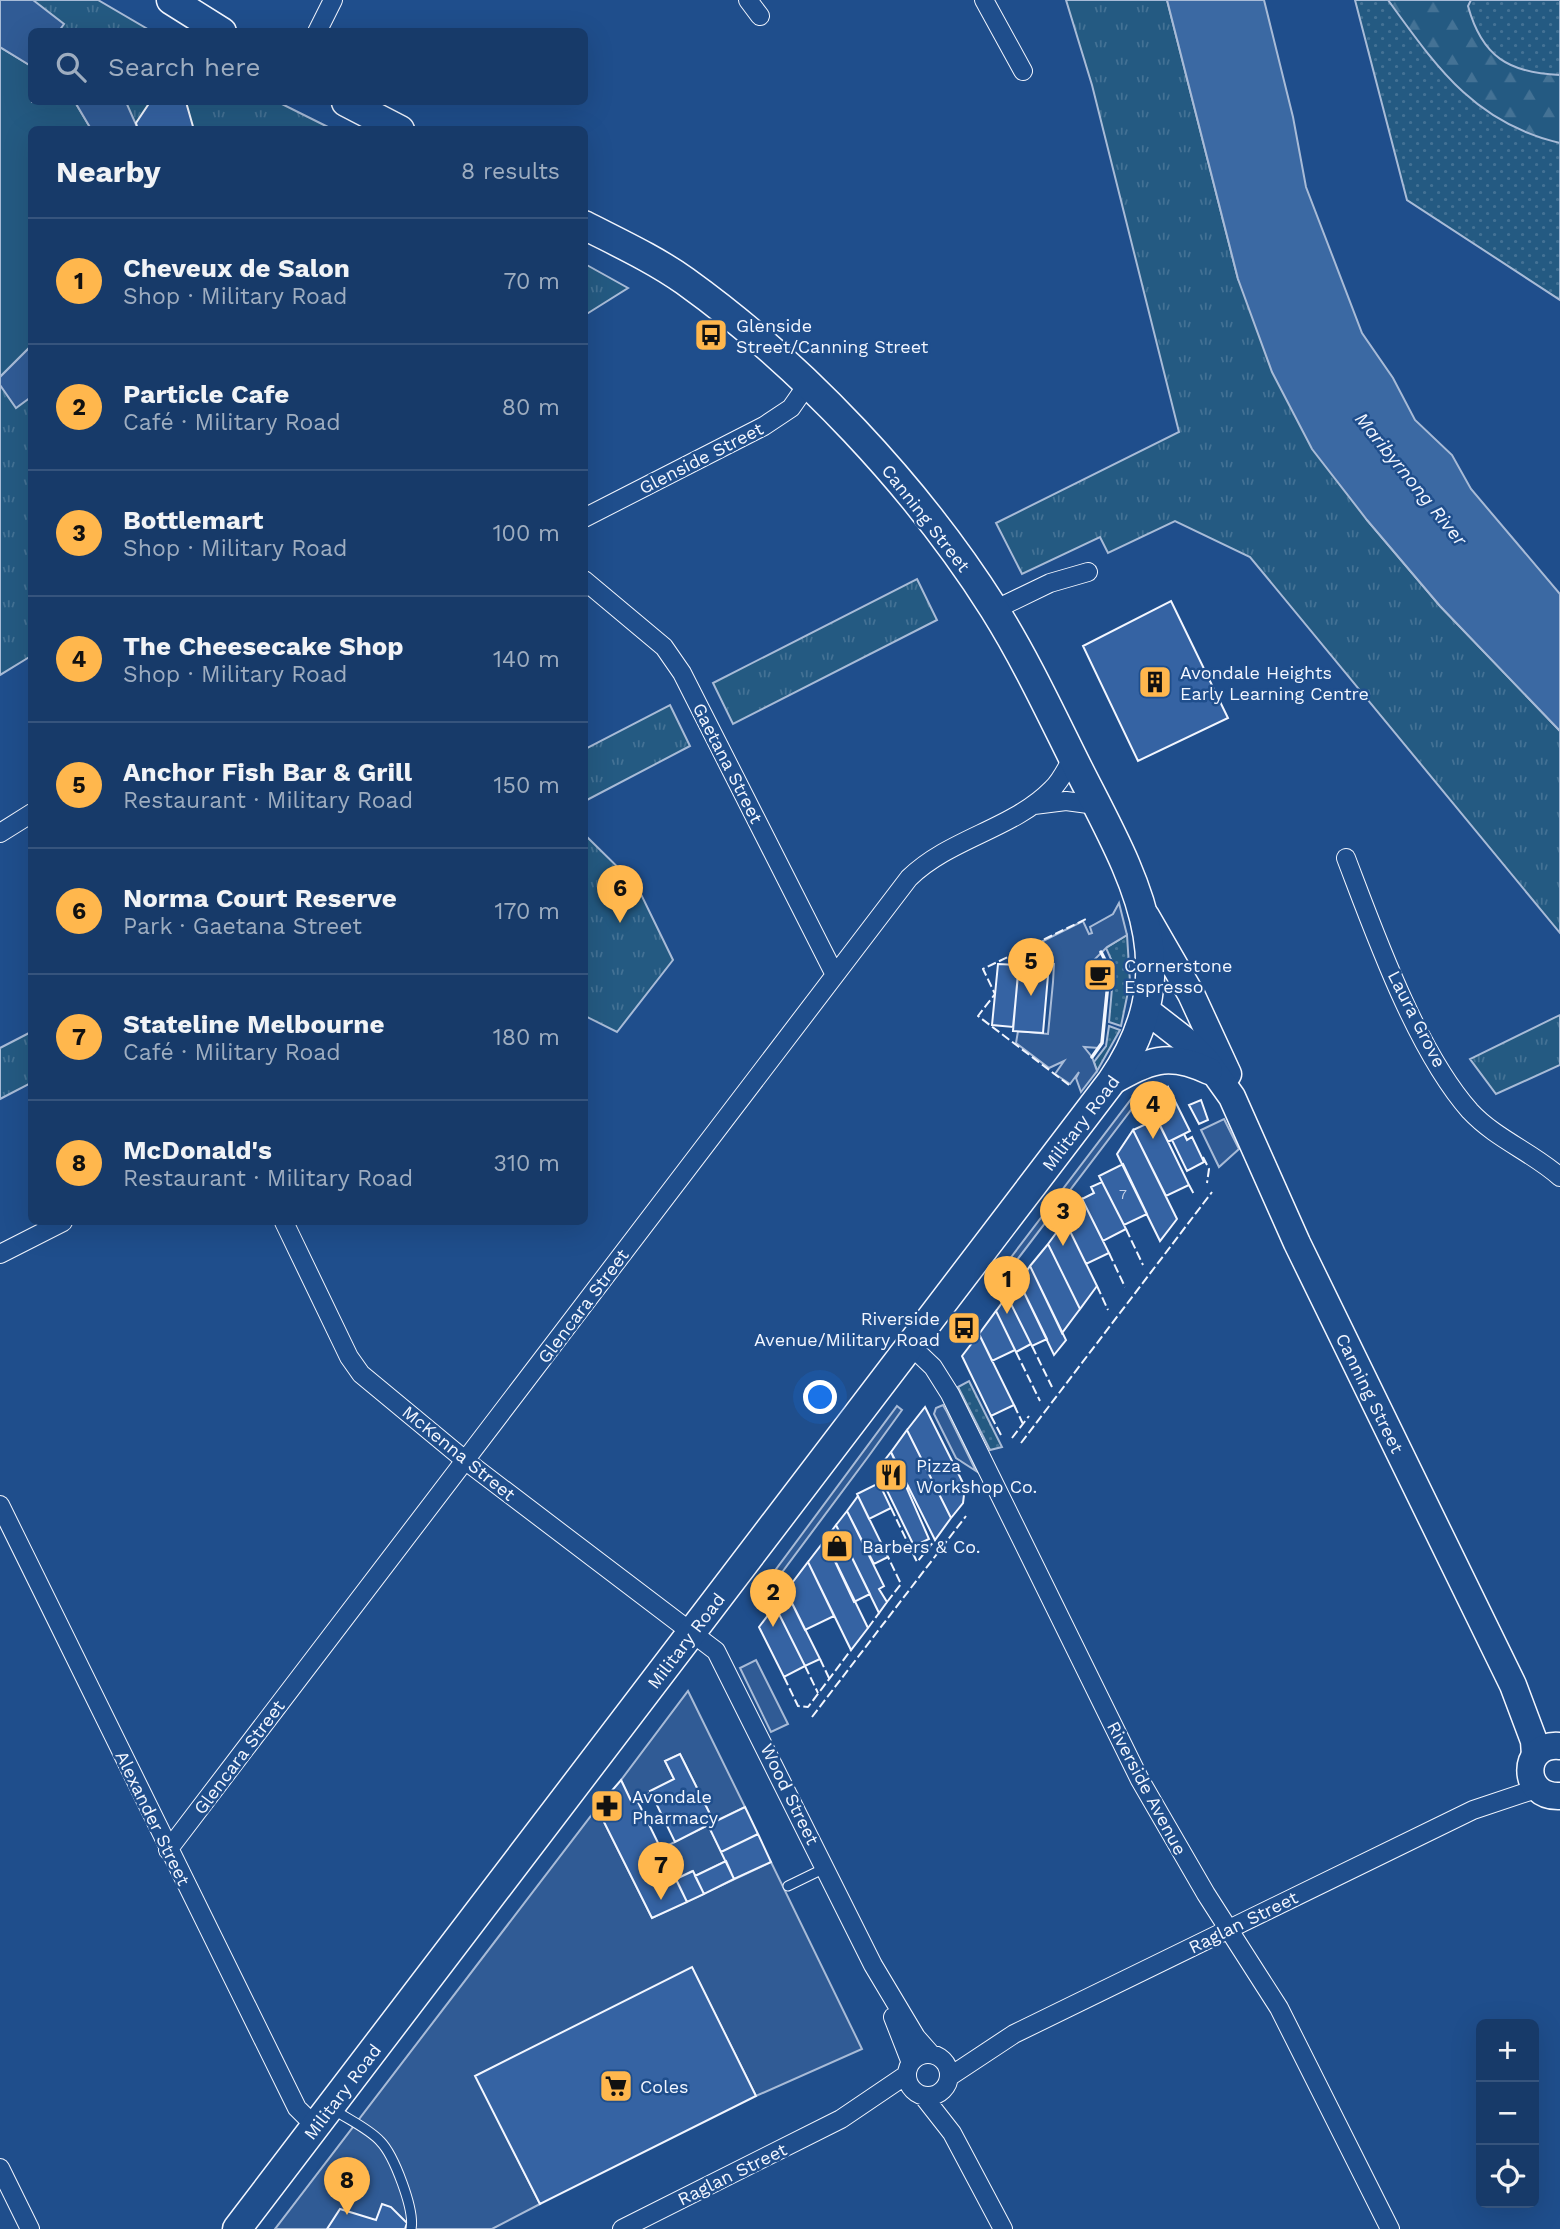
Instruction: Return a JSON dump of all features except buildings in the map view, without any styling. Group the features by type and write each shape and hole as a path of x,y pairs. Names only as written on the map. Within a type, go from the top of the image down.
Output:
{"main road":[{"path":"171,0 216,28"},
{"path":"352,105 392,126"},
{"name":"Canning Street","path":"588,227 683,280 807,385 858,434 916,501 994,610 1037,685 1132,878 1145,913 1150,957 1146,1010"},
{"name":"Military Road","path":"237,2229 694,1633 1111,1082 1137,1039 1146,1010"}],"street":[{"path":"319,28 333,0"},
{"path":"748,0 760,16"},
{"path":"984,0 1023,71"},
{"name":"Glenside Street","path":"588,516 764,426 791,408 807,385"},
{"path":"994,610 1050,583 1088,572"},
{"name":"Gaetana Street","path":"588,583 664,647 682,673 835,975"},
{"name":"Glencara Street","path":"168,1850 909,878 925,863 953,845 1034,805 1054,788 1073,757"},
{"name":"Glencara Street","path":"1034,805 1062,801 1096,805"},
{"path":"0,833 28,816"},
{"name":"Laura Grove","path":"1346,858 1377,938 1428,1048 1456,1090 1470,1110 1500,1138 1542,1161 1560,1177"},
{"name":"Canning Street","path":"1145,913 1191,994 1228,1076 1232,1097"},
{"name":"Canning Street","path":"1146,1010 1186,1041 1217,1075 1232,1097 1297,1242 1513,1685 1549,1775"},
{"path":"1111,1082 1164,1058 1183,1060 1217,1075"},
{"path":"0,1254 57,1225"},
{"name":"McKenna Street","path":"285,1225 349,1357 361,1374 466,1461 694,1633"},
{"name":"Riverside Avenue","path":"910,1346 933,1367 950,1394 1140,1780 1228,1930 1279,2008 1390,2229"},
{"name":"Alexander Street","path":"0,1505 297,2108 322,2117"},
{"name":"Wood Street","path":"694,1633 724,1661 873,1965 916,2037 935,2055"},
{"name":"Raglan Street","path":"935,2055 956,2055 1014,2034 1549,1775"},
{"name":"Wood Street","path":"873,1965 914,2082 952,2133 1003,2229"},
{"name":"Raglan Street","path":"948,2082 1014,2034"},
{"path":"935,2055 947,2066 948,2082 936,2096 914,2082 920,2056 935,2055"},
{"name":"Raglan Street","path":"622,2229 914,2082"},
{"name":"Wood Street","path":"948,2082 950,2108 976,2176"},
{"path":"1,2171 30,2229"}],"lane":[{"path":"788,1886 825,1868"},
{"path":"322,2117 381,2141 407,2196 413,2221 411,2229"}],"green space":[{"path":"0,0 98,0 146,28 28,28 28,105 284,105 326,126 28,126 28,658 0,675"},
{"path":"1066,0 1167,0 1238,279 1367,520 1440,606 1560,731 1560,933 1250,557 1175,521 1108,553 1100,537 1022,574 996,523 1179,432 1092,85"},
{"path":"1355,0 1560,0 1560,300 1407,200"},
{"path":"1388,0 1471,0 1468,6 1474,24 1481,38 1500,59 1526,71 1560,75 1560,143 1530,134 1504,122 1480,106 1441,69"},
{"path":"0,47 28,64 28,105 77,105 89,126 28,126 28,349 0,377"},
{"path":"588,266 628,288 588,313"},
{"path":"917,579 937,620 733,724 713,683"},
{"path":"670,705 690,746 588,799 588,747"},
{"path":"588,838 637,886 673,960 617,1032 588,1018"},
{"path":"1127,935 1130,982 1121,1026 1109,1022 1114,966 1106,948"},
{"path":"1560,1015 1560,1065 1496,1094 1470,1059"},
{"path":"1109,1026 1120,1030 1097,1071 1094,1062 1106,1046"},
{"path":"28,1034 28,1085 0,1099 0,1048"},
{"path":"969,1381 1002,1447 990,1450 958,1387"}],"shaded area":[{"path":"0,0 33,0 64,24 61,28 28,28 28,64 0,47"},
{"path":"77,105 127,105 137,126 89,126"},
{"path":"28,349 28,399 16,408 0,385 0,377"},
{"path":"1119,903 1127,935 1107,947 1092,962 1108,983 1102,1043 1099,1048 1084,1047 1092,1057 1097,1071 1081,1092 1076,1078 1079,1072 1070,1084 1055,1074 1064,1061 1049,1068 1016,1043 1018,1031 1048,1034 1054,964 1024,961 1025,950 1083,921 1089,934 1092,933 1090,927 1113,914"},
{"path":"1132,1098 1137,1102 1001,1281 996,1277"},
{"path":"1224,1119 1239,1149 1219,1167 1201,1130"},
{"path":"943,1405 976,1471 956,1458 934,1414 936,1408"},
{"path":"897,1406 902,1410 868,1457 777,1579 768,1580"},
{"path":"756,1660 788,1724 771,1732 740,1668"},
{"path":"688,1691 745,1807 714,1822 680,1754 665,1761 674,1779 632,1803 621,1780"},
{"path":"597,1808 652,1918 771,1862 862,2049 756,2096 692,1968 476,2076 540,2204 492,2229 275,2229"},
{"path":"708,1825 726,1861 695,1876 692,1871 676,1879 661,1849"}],"water":[{"name":"Maribyrnong River","path":"1167,0 1264,0 1293,117 1306,187 1362,333 1393,378 1415,420 1452,455 1471,489 1560,594 1560,731 1440,606 1367,520 1312,449 1272,372 1238,279"}],"fence":[{"path":"1069,1085 978,1016 995,994 983,969 1086,919"},
{"path":"1203,1157 1209,1169 1207,1183"},
{"path":"1189,1185 1195,1196"},
{"path":"1021,1443 1212,1192"},
{"path":"1126,1229 1143,1265"},
{"path":"1109,1253 1125,1287"},
{"path":"1097,1286 1108,1310"},
{"path":"1032,1346 1052,1387"},
{"path":"1016,1352 1040,1401"},
{"path":"1014,1405 1023,1424"},
{"path":"991,1416 1002,1437"},
{"path":"1012,1438 1029,1416"},
{"path":"891,1508 917,1562 935,1540"},
{"path":"812,1717 966,1516"},
{"path":"887,1602 901,1584 888,1557"},
{"path":"868,1628 879,1613"},
{"path":"784,1677 798,1706 808,1707 851,1650"},
{"path":"820,1659 829,1678"},
{"path":"805,1666 818,1693"}],"wall":[{"path":"1092,1057 1102,1043 1108,983 1109,968 1101,952"}],"place":[{"name":"Glenside Street/Canning Street","path":"711,335"},
{"name":"Avondale Heights Early Learning Centre","path":"1155,682"},
{"name":"Norma Court Reserve","path":"620,923"},
{"name":"Cornerstone Espresso","path":"1100,975"},
{"name":"Anchor Fish Bar & Grill","path":"1031,996"},
{"name":"The Cheesecake Shop","path":"1153,1139"},
{"name":"Bottlemart","path":"1063,1246"},
{"name":"Cheveux de Salon","path":"1007,1314"},
{"name":"Riverside Avenue/Military Road","path":"964,1328"},
{"name":"Pizza Workshop Co.","path":"891,1475"},
{"name":"Barbers & Co.","path":"837,1546"},
{"name":"Particle Cafe","path":"773,1627"},
{"name":"Avondale Pharmacy","path":"607,1806"},
{"name":"Stateline Melbourne","path":"661,1900"},
{"name":"Coles","path":"616,2086"},
{"name":"McDonald's","path":"347,2215"}]}
